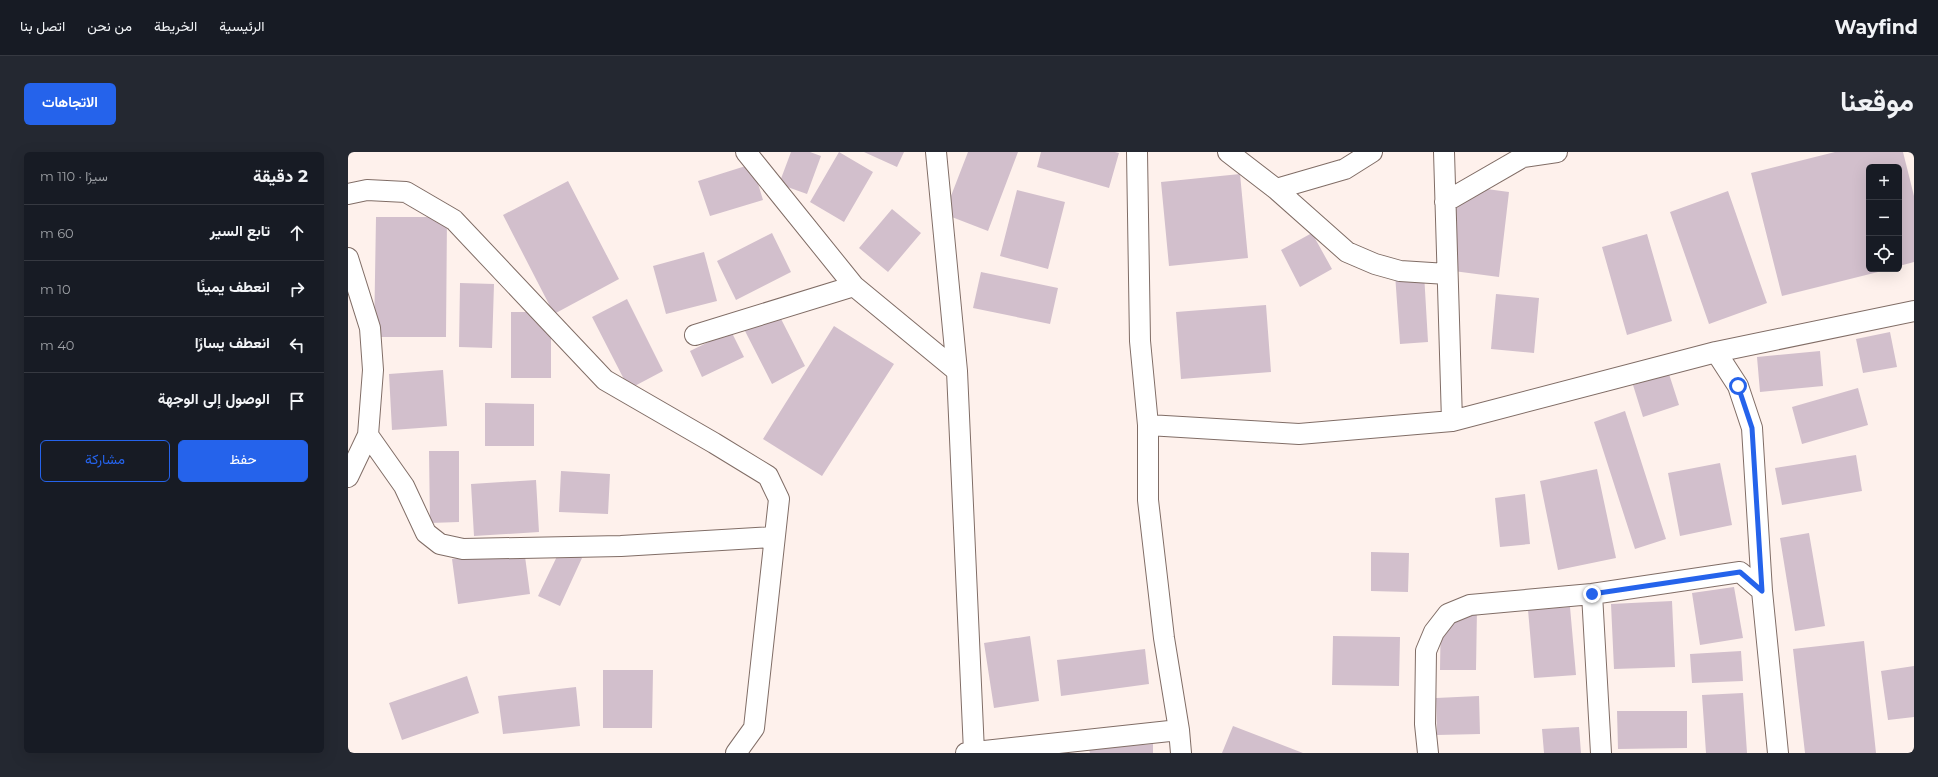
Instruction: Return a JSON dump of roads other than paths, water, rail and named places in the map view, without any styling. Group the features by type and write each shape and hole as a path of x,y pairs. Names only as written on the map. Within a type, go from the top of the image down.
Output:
{"street":[{"path":"746,152 854,286 957,371"},
{"path":"936,152 957,371 970,753 1179,730"},
{"path":"1137,152 1140,341 1148,425 1148,500 1164,638 1179,730 1181,753"},
{"path":"1228,152 1276,189 1347,252 1375,264 1400,271 1447,274"},
{"path":"1276,189 1345,169 1372,152"},
{"path":"1444,152 1452,421"},
{"path":"1445,202 1523,157 1557,152"},
{"path":"348,194 367,190 406,192 454,220 605,380 768,476 779,499 754,728 736,753"},
{"path":"348,258 370,328 373,370 368,435 348,477"},
{"path":"695,335 854,286"},
{"path":"1148,425 1299,434 1452,421 1716,352 1914,312"},
{"path":"1716,352 1738,386 1752,428 1762,591 1778,753"},
{"path":"368,435 404,486 426,533 440,544 463,549 613,546 774,537"},
{"path":"1428,753 1425,724 1426,651 1434,632 1448,614 1470,605 1592,594 1740,572 1762,591"},
{"path":"1592,594 1601,753"}]}
